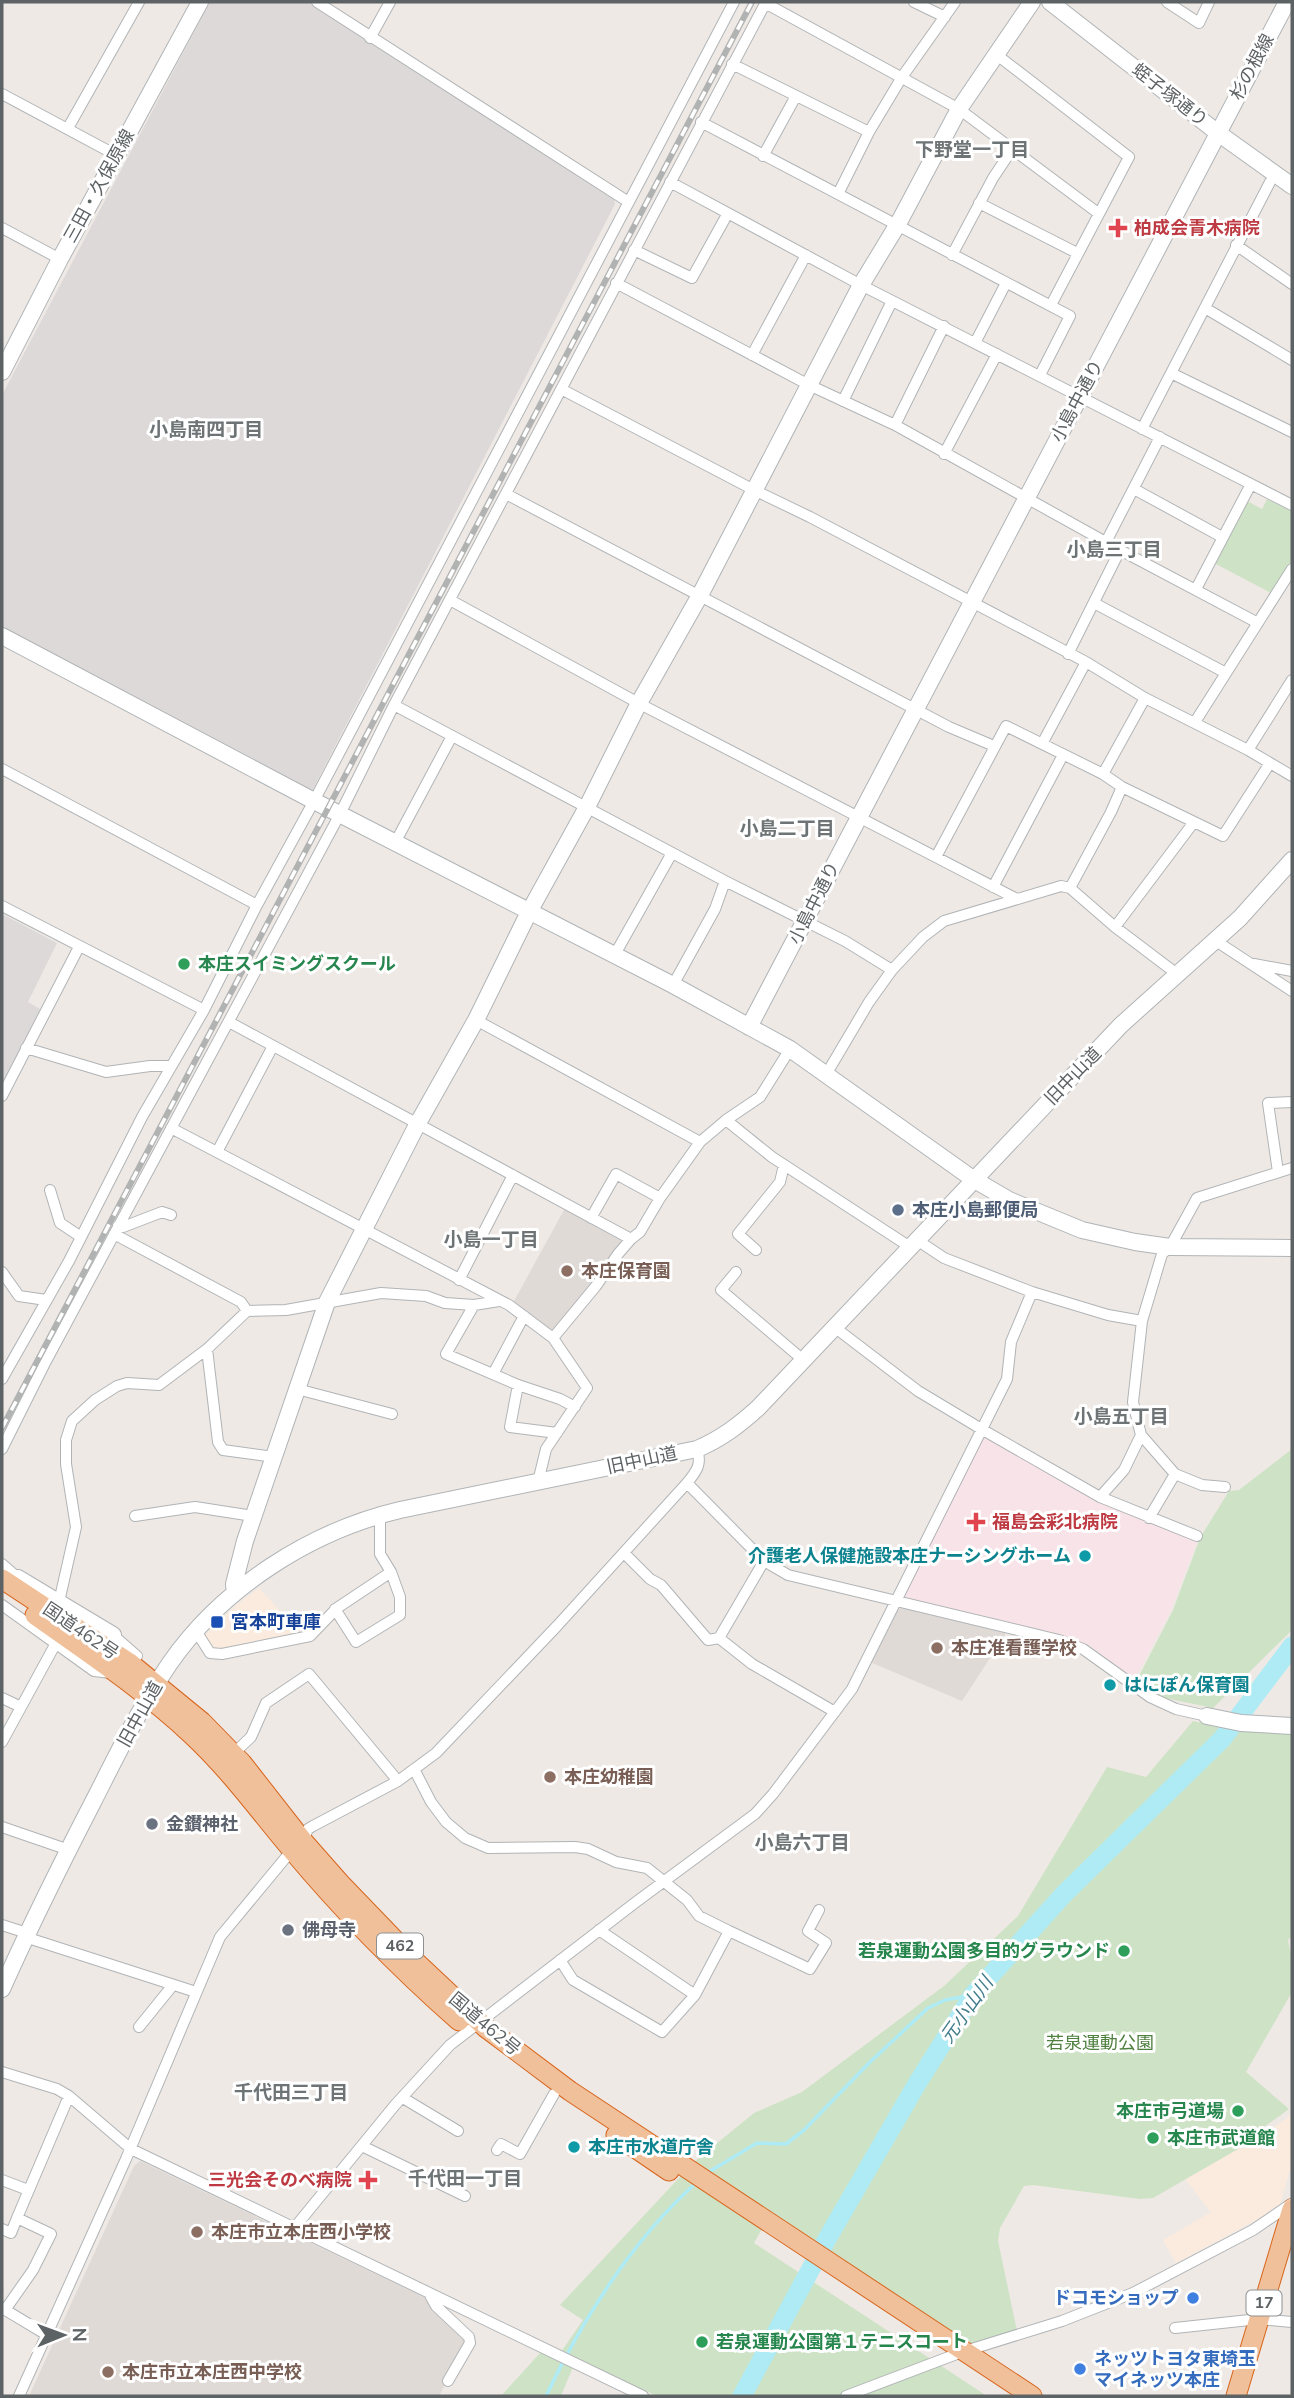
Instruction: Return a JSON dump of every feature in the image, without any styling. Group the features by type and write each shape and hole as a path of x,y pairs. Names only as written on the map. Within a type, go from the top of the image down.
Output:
{"highway":[{"name":"国道462号","path":"10,1578 30,1604"},
{"name":"国道462号","path":"2,1593 30,1604 202,1722 271,1797 340,1884 475,2026 554,2094 678,2170"},
{"name":"国道462号","path":"152,1690 230,1774 303,1839"},
{"name":"国道462号","path":"475,2026 721,2199 957,2354 1032,2396"},
{"name":"17","path":"1236,2396 1292,2209"},
{"name":"国道462号","path":"957,2354 1011,2396"}],"street":[{"path":"68,128 139,2"},
{"name":"三田・久保原線","path":"3,367 200,2"},
{"path":"317,2 627,201"},
{"path":"370,38 390,2"},
{"path":"2,1379 142,1117 204,1010 734,2"},
{"path":"914,2 945,17"},
{"path":"838,194 869,132 902,77 955,2"},
{"path":"235,1593 234,1584 253,1516 327,1302 418,1123 476,1020 529,912 587,807 639,703 699,597 861,285 898,224 959,109 1032,2"},
{"name":"蛭子塚通り","path":"1049,2 1218,133 1292,186"},
{"path":"1167,2 1199,23 1209,2"},
{"name":"杉の根線","path":"1218,133 1287,2"},
{"path":"2,1449 116,1230 340,814 394,705 766,3 959,109 1098,213"},
{"path":"997,55 1129,157 1051,305"},
{"path":"732,64 869,132"},
{"path":"2,94 116,155"},
{"path":"763,156 796,96"},
{"path":"701,122 1070,316 1040,375"},
{"name":"小島中通り","path":"749,1027 1218,133"},
{"path":"952,255 1013,148"},
{"path":"670,182 861,285 1292,505"},
{"path":"1142,429 1270,182"},
{"path":"979,204 1077,253"},
{"path":"634,250 692,278 727,213"},
{"path":"2,228 60,259"},
{"path":"1236,245 1292,284"},
{"path":"752,355 806,255"},
{"path":"616,283 809,385 895,425 1258,623"},
{"path":"975,343 1006,283"},
{"path":"844,401 892,301"},
{"path":"1205,308 1292,360"},
{"path":"895,425 944,326"},
{"path":"944,454 997,354"},
{"path":"1171,373 1292,432"},
{"path":"561,389 1086,662 1146,698 1248,750 1292,776"},
{"path":"1106,542 1160,437"},
{"path":"1196,589 1251,484"},
{"path":"1134,489 1223,537"},
{"path":"506,494 915,709 994,746"},
{"path":"1068,654 1120,550"},
{"path":"1195,722 1292,569"},
{"path":"450,600 639,703 1017,899"},
{"path":"1094,603 1226,673"},
{"path":"2,636 314,801 673,985 790,1049 974,1179 1009,1200 1082,1230 1135,1242 1170,1247 1292,1248"},
{"path":"1042,742 1086,662"},
{"path":"1248,750 1292,680"},
{"path":"1103,774 1146,698"},
{"path":"394,705 725,881 845,941 892,970"},
{"path":"936,857 1006,726 1223,836 1270,763"},
{"path":"396,841 452,736"},
{"path":"993,887 1063,754"},
{"path":"2,769 257,905"},
{"path":"1070,888 1122,786"},
{"path":"1115,927 1194,822"},
{"path":"614,956 673,853"},
{"name":"旧中山道","path":"2,1989 26,1935 152,1690 196,1631 235,1593 257,1576 314,1542 380,1514 697,1448 736,1428 1121,1025 1216,941 1266,891 1292,860"},
{"path":"673,985 715,909 725,881"},
{"path":"827,1073 869,1002 892,970 923,937 944,921 1061,886 1070,888 1115,927 1177,974"},
{"path":"2,906 204,1010"},
{"path":"1216,941 1292,991"},
{"path":"2,1096 79,947"},
{"path":"1248,964 1292,971"},
{"path":"476,1020 700,1142"},
{"path":"229,1022 631,1239"},
{"path":"217,1152 273,1046"},
{"path":"26,1048 106,1072 171,1066"},
{"path":"554,1338 631,1239 640,1232 660,1198 700,1142 760,1097 790,1049"},
{"path":"1278,1172 1268,1103 1292,1102"},
{"path":"726,1120 784,1165 914,1244 1032,1292 1108,1315 1142,1321"},
{"path":"171,1128 499,1301 554,1338 587,1388 546,1449 538,1482"},
{"path":"756,1250 738,1234 780,1182 784,1165"},
{"path":"1225,1487 1202,1485 1175,1474 1141,1435 1133,1402 1142,1321 1162,1254 1170,1247 1197,1198 1292,1168"},
{"path":"591,1218 616,1174 660,1198"},
{"path":"458,1280 513,1175"},
{"path":"50,1190 60,1223 80,1237"},
{"path":"116,1230 162,1212 171,1215"},
{"path":"116,1230 241,1302 247,1311"},
{"path":"2,1272 19,1296 46,1300"},
{"path":"736,1272 721,1290 802,1359"},
{"path":"295,2227 402,2098 450,2045 755,1814 773,1794 852,1689 1007,1379 1011,1342 1032,1292"},
{"path":"59,1602 76,1527 66,1464 66,1440 72,1421 95,1400 127,1383 159,1385 207,1349 247,1311 286,1310 381,1293 426,1296 445,1303 474,1305 499,1301"},
{"path":"474,1305 446,1354 575,1407"},
{"path":"493,1374 524,1316"},
{"path":"833,1326 918,1391 983,1430 1100,1497 1197,1536"},
{"path":"207,1349 218,1442 223,1450 274,1457"},
{"path":"518,1385 510,1427 556,1433"},
{"path":"297,1390 392,1414"},
{"path":"1100,1497 1124,1470 1141,1435"},
{"path":"19,2396 131,2149 220,1937 303,1839 436,1753 687,1483 698,1470 701,1460 697,1448"},
{"path":"1149,1518 1175,1474"},
{"path":"687,1483 764,1561 788,1575 1083,1648 1150,1697 1176,1709 1241,1723 1292,1726"},
{"path":"135,1516 195,1507 253,1516"},
{"path":"335,1609 356,1642 400,1615 400,1597 391,1572 380,1554 380,1514"},
{"path":"624,1553 650,1579 661,1585 708,1640 719,1638 752,1664 835,1712"},
{"path":"719,1638 764,1561"},
{"path":"2,1564 10,1578 59,1602 113,1635 137,1656 124,1669 94,1671 2,1605"},
{"path":"196,1631 210,1653 222,1654 310,1636 335,1609 391,1572"},
{"path":"2,1742 56,1643"},
{"path":"233,1754 251,1737 266,1703 309,1674 398,1780"},
{"path":"2,1698 21,1707"},
{"path":"414,1769 446,1822 465,1838 488,1848 588,1849 616,1862 647,1868 687,1900 699,1916 810,1969 826,1943 808,1931 819,1910"},
{"path":"2,1827 69,1850"},
{"path":"2,1925 196,1992"},
{"path":"599,1930 695,1996"},
{"path":"560,1960 573,1980 662,2032 695,1996 729,1931"},
{"path":"139,2027 173,1985"},
{"path":"2,2072 69,2096 131,2149 643,2396"},
{"path":"497,2150 501,2144 520,2154 554,2094"},
{"path":"2,2229 11,2233 69,2096"},
{"path":"402,2098 458,2131"},
{"path":"362,2146 465,2196"},
{"path":"2,2180 28,2190"},
{"path":"846,2396 957,2354 1062,2321 1133,2293 1254,2230 1292,2203"},
{"path":"17,2218 51,2234 33,2270 3,2309 47,2334"},
{"path":"430,2295 436,2306 469,2337 470,2343 449,2381"},
{"path":"1175,2328 1259,2319 1292,2322"}],"shaded area":[{"path":"210,2 308,2 614,197 615,204 311,793 2,627 2,395"},
{"path":"2,914 57,943 28,1002 40,1009 2,1086"},
{"name":"本庄保育園","path":"565,1208 624,1238 625,1243 554,1334 513,1303"},
{"path":"987,1435 1092,1497 1198,1539 1171,1610 1134,1680 1093,1648 1058,1634 902,1599 983,1437"},
{"path":"259,1588 302,1635 249,1649 213,1649 203,1637 236,1605"},
{"name":"本庄准看護学校","path":"902,1607 1005,1632 962,1701 870,1662 896,1611"},
{"path":"1292,2114 1292,2163 1279,2208 1176,2263 1163,2240 1211,2212 1185,2179 1254,2142"},
{"name":"本庄市立本庄西小学校","path":"140,2161 428,2299 467,2338 467,2343 439,2396 29,2396 134,2166"}],"green space":[{"path":"1267,499 1292,511 1292,561 1271,593 1214,563 1247,501 1262,509"},
{"path":"1292,1449 1292,1630 1213,1708 1165,1698 1136,1682 1173,1610 1200,1538 1229,1491 1239,1490"},
{"name":"若泉運動公園","path":"1193,1721 1237,1730 1292,1733 1292,1936 1288,1940 1292,1960 1292,1992 1246,2072 1289,2109 1250,2137 1252,2141 1153,2198 1140,2199 1024,2186 1000,2228 998,2241 1017,2331 965,2347 839,2256 770,2214 754,2243 987,2396 657,2396 561,2352 583,2320 560,2305 694,2162 754,2113 802,2092 944,1986 1018,1916 1107,1767 1146,1777"},
{"path":"541,2352 573,2367 561,2396 501,2396"}],"waterway":[{"name":"元小山川","path":"742,2396 827,2239 918,2082 973,1995 1064,1894 1222,1739 1292,1646"},
{"path":"707,2173 757,2143 786,2144 804,2130 870,2062 928,2008 945,2000 973,1995"},
{"path":"546,2396 593,2310 630,2255 696,2183"}],"railway":[{"path":"2,1428 752,2"}],"place":[{"name":"柏成会青木病院","path":"1118,228"},
{"name":"本庄スイミングスクール","path":"184,964"},
{"name":"本庄小島郵便局","path":"898,1210"},
{"name":"本庄保育園","path":"567,1271"},
{"name":"福島会彩北病院","path":"976,1522"},
{"name":"介護老人保健施設本庄ナーシングホーム","path":"1085,1556"},
{"name":"宮本町車庫","path":"217,1622"},
{"name":"本庄准看護学校","path":"937,1648"},
{"name":"はにぽん保育園","path":"1110,1685"},
{"name":"本庄幼稚園","path":"550,1777"},
{"name":"金鑚神社","path":"152,1824"},
{"name":"佛母寺","path":"288,1930"},
{"name":"若泉運動公園多目的グラウンド","path":"1124,1951"},
{"name":"本庄市弓道場","path":"1238,2111"},
{"name":"本庄市武道館","path":"1153,2138"},
{"name":"本庄市水道庁舎","path":"574,2147"},
{"name":"三光会そのべ病院","path":"368,2180"},
{"name":"本庄市立本庄西小学校","path":"197,2232"},
{"name":"ドコモショップ","path":"1193,2298"},
{"name":"若泉運動公園第１テニスコート","path":"702,2342"},
{"name":"ネッツトヨタ東埼玉 マイネッツ本庄","path":"1080,2369"},
{"name":"本庄市立本庄西中学校","path":"108,2372"}],"district":[{"name":"下野堂一丁目","path":"972,150"},
{"name":"小島南四丁目","path":"206,430"},
{"name":"小島三丁目","path":"1114,550"},
{"name":"小島二丁目","path":"787,829"},
{"name":"小島一丁目","path":"491,1240"},
{"name":"小島五丁目","path":"1121,1417"},
{"name":"小島六丁目","path":"802,1843"},
{"name":"千代田三丁目","path":"291,2093"},
{"name":"千代田一丁目","path":"465,2179"}]}
